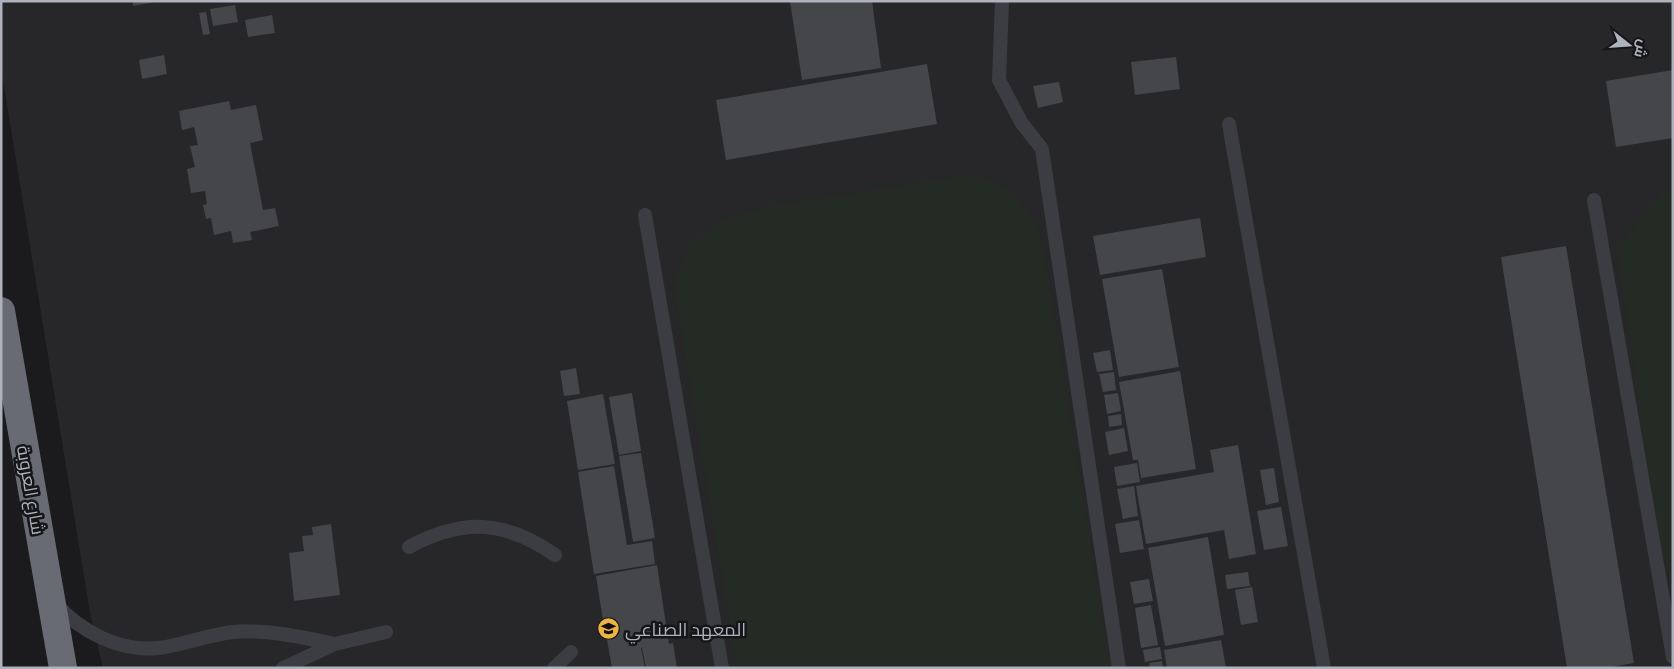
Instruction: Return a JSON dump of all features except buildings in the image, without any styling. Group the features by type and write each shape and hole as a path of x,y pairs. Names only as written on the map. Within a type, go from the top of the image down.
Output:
{"highway":[{"name":"شارع العروبة","path":"1,311 63,668"}],"lane":[{"path":"1002,1 999,80 1021,122 1042,149 1119,668"},
{"path":"1229,124 1324,668"},
{"path":"1594,200 1673,657"},
{"path":"645,215 722,668"},
{"path":"409,547 440,532 457,527 483,526 509,530 533,540 555,555"},
{"path":"50,597 66,615 86,630 108,641 132,647 157,648 233,632 274,634 335,644"},
{"path":"284,668 335,644 386,632"},
{"path":"554,668 571,652"}],"shaded area":[{"path":"1,1 1673,1 1673,668 103,668 90,613 1,68"},
{"path":"974,174 1012,190 1036,223 1045,257 1110,668 737,668 673,282 691,244 722,220 763,207"},
{"path":"1673,191 1673,583 1655,537 1632,352 1616,250 1662,193"}],"place":[{"name":"المعهد الصناعي","path":"609,629"}]}
